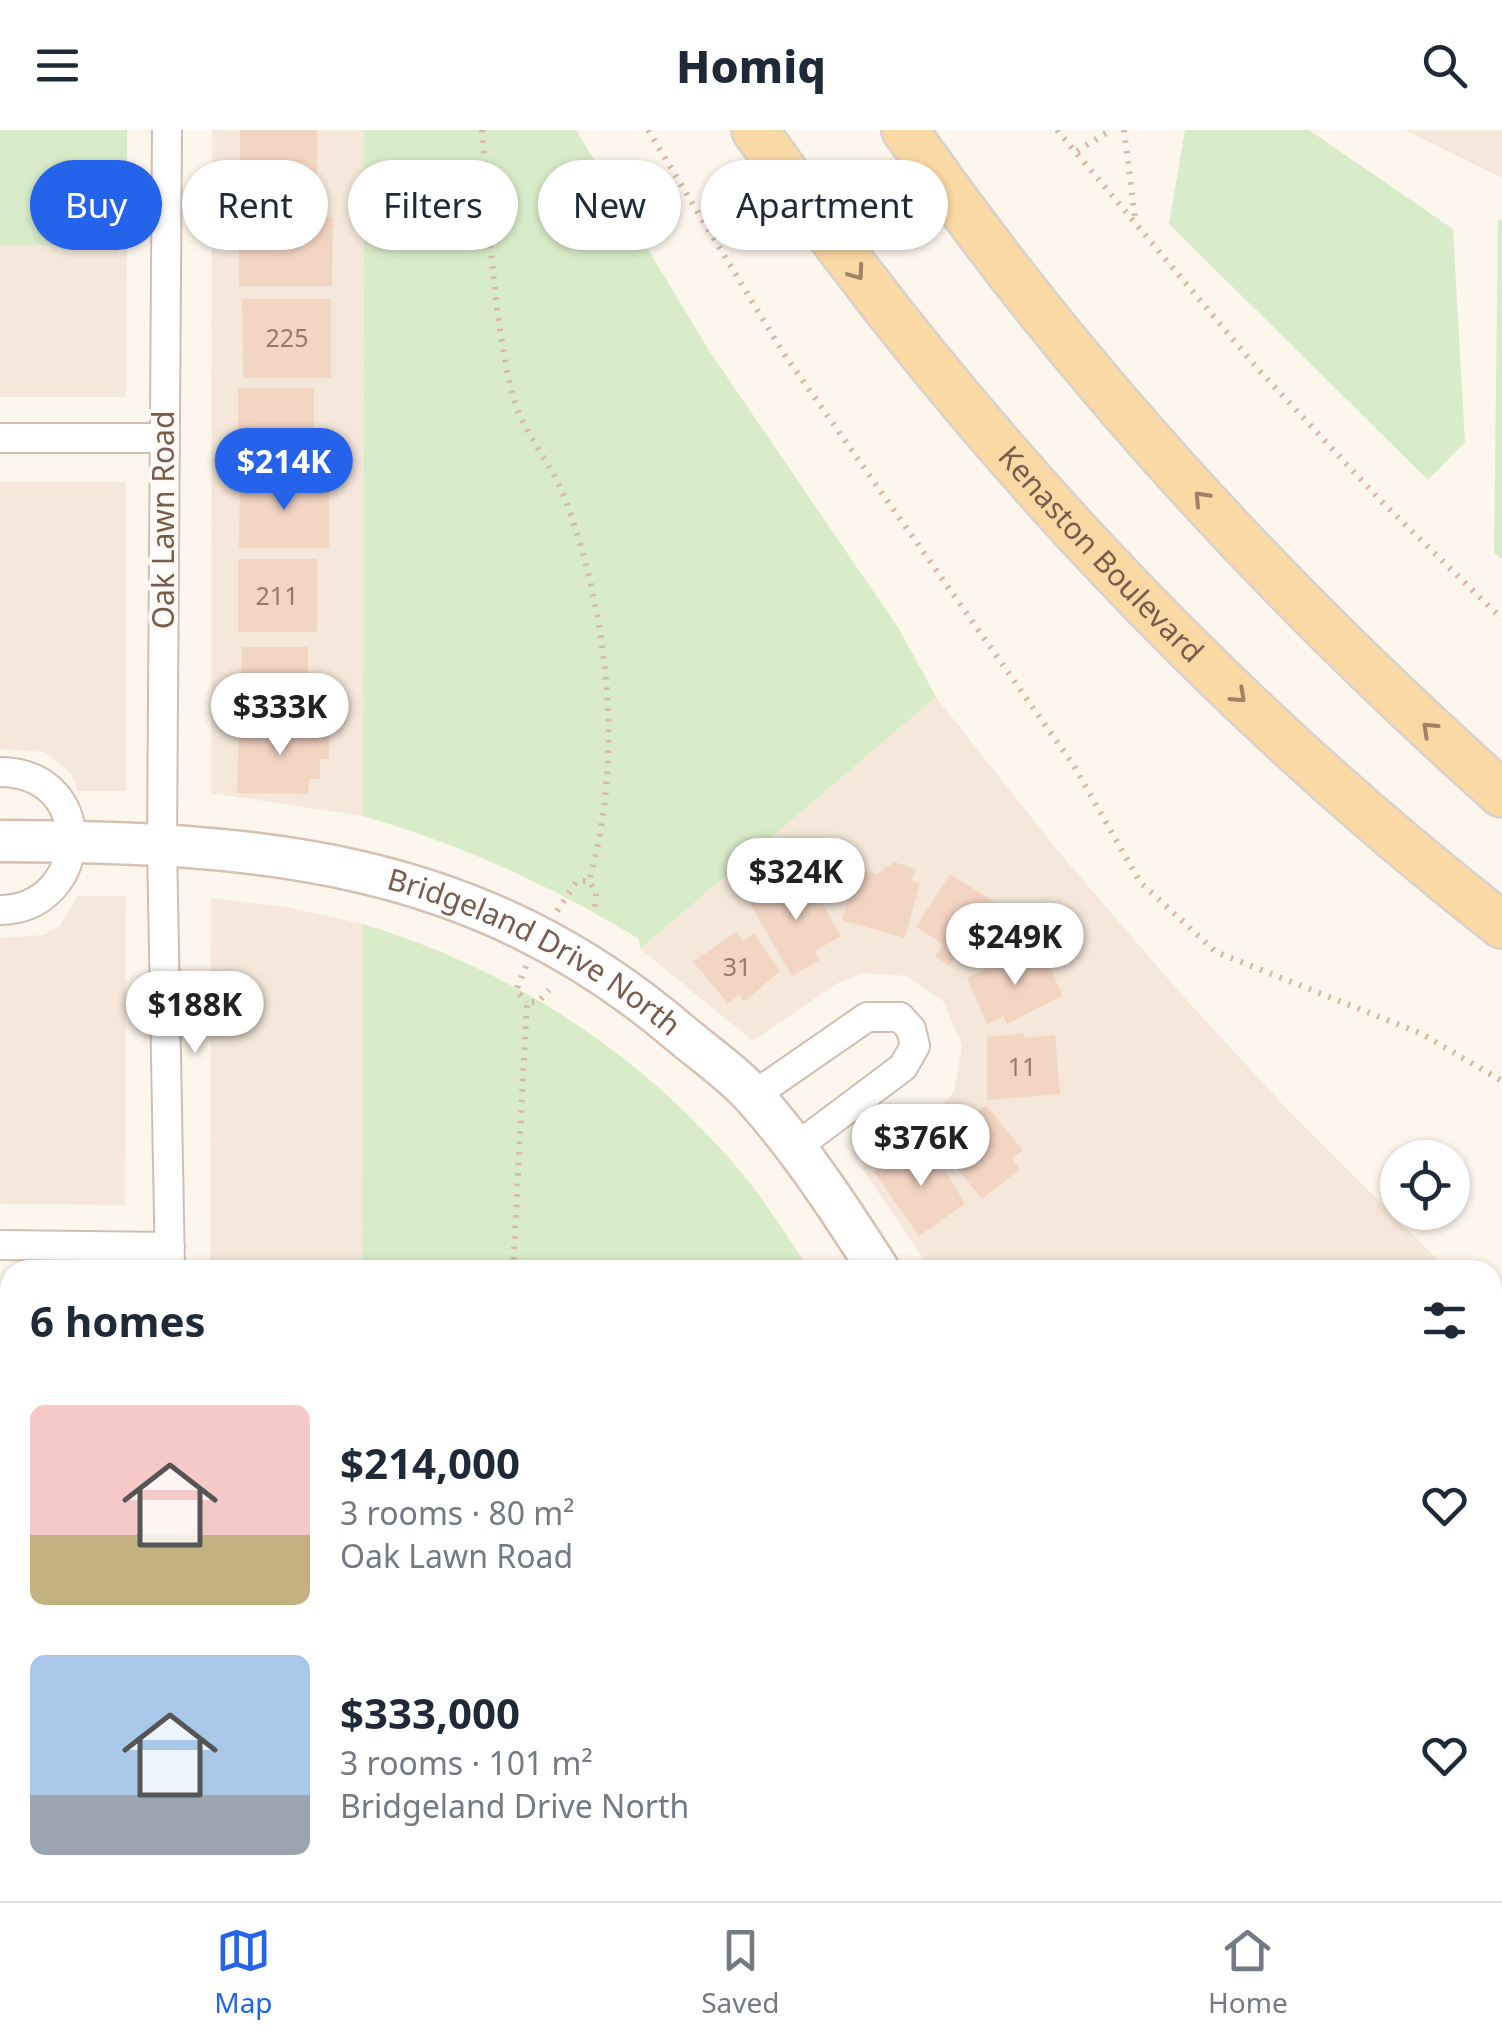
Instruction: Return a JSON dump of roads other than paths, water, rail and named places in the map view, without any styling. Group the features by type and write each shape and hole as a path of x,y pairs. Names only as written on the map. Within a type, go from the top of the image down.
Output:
{"main road":[{"name":"Kenaston Boulevard","path":"755,130 884,311 1096,551 1196,654 1336,786 1502,925"},
{"path":"905,130 1020,286 1184,481 1331,634 1502,794"}],"street":[{"name":"Oak Lawn Road","path":"167,130 162,843 170,1258"},
{"path":"0,438 165,438"},
{"path":"0,772 39,780 59,795 73,841 56,885 42,898 0,910"},
{"name":"Bridgeland Drive North","path":"0,841 162,843 270,854 421,886 496,914 570,951 632,992 754,1096 796,1148 872,1260"},
{"path":"754,1096 868,1017 900,1018 911,1029 916,1046 903,1067 796,1148"},
{"path":"0,1245 170,1258"}]}
